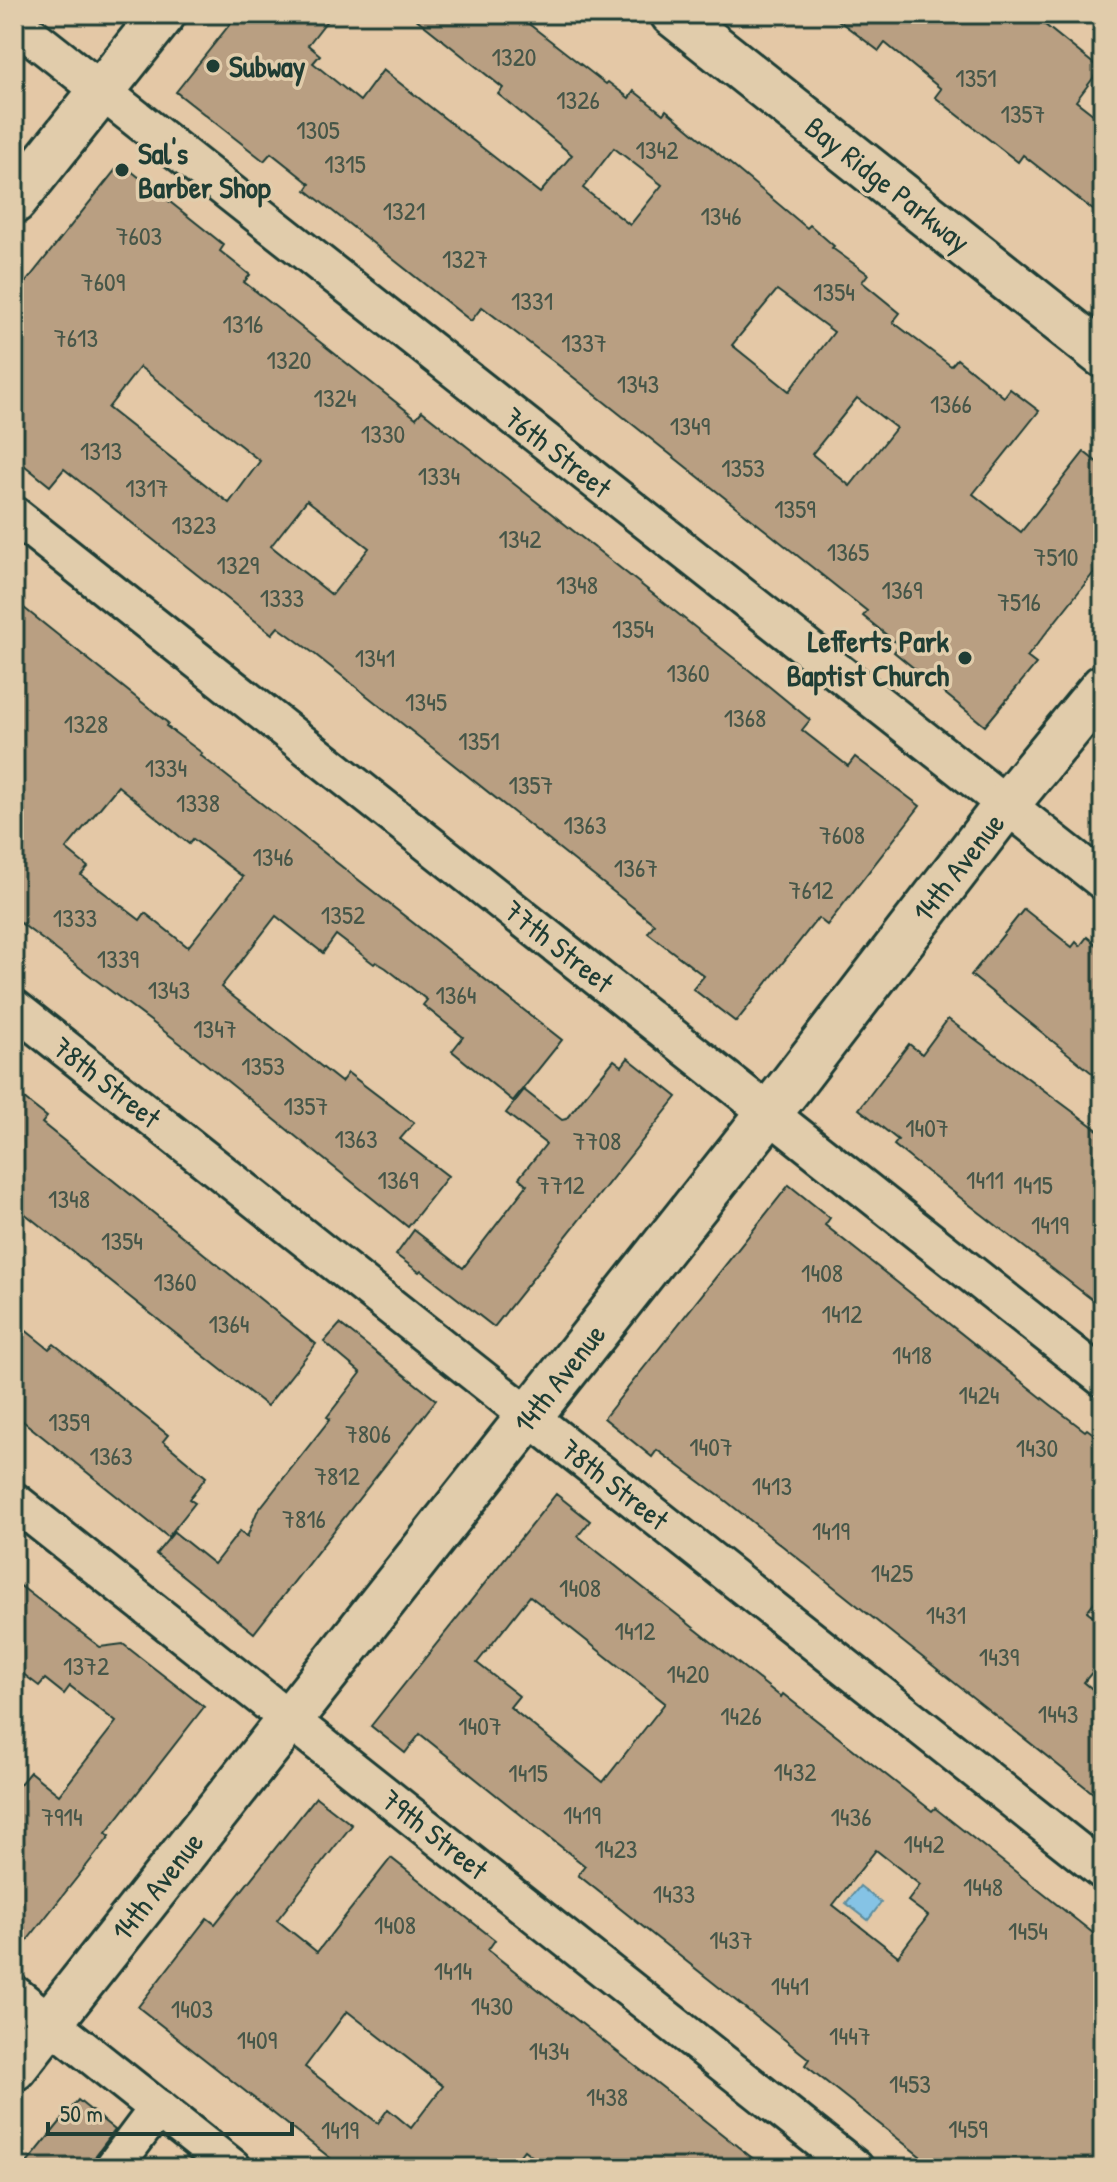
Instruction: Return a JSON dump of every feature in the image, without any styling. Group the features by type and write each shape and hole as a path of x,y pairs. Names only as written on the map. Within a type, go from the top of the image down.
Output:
{"main road":[{"path":"14,201 163,14"},
{"name":"Bay Ridge Parkway","path":"673,14 1103,355"},
{"name":"14th Avenue","path":"14,2068 770,1113 1007,804 1103,687"}],"street":[{"name":"76th Street","path":"14,22 1103,881"},
{"name":"77th Street","path":"14,515 1103,1378"},
{"name":"78th Street","path":"14,1008 1103,1871"},
{"name":"79th Street","path":"14,1501 855,2168"},
{"path":"14,1994 233,2168"},
{"path":"113,2168 158,2108"}],"water":[{"path":"860,1886 881,1903 868,1920 846,1903"}],"building":[{"path":"238,14 332,14 308,45 320,55 313,63 360,101 383,70 540,193 572,155 498,94 503,88 410,14 516,14 606,84 608,82 629,98 634,91 663,114 666,110 807,228 810,225 834,246 832,248 868,274 862,282 900,313 893,322 951,366 957,359 1004,397 1010,389 1039,411 973,494 1021,532 1084,452 1103,467 1103,561 1027,657 1036,664 985,726 894,652 899,645 863,616 867,611 553,361 482,307 471,321 306,190 310,184 271,153 264,161 176,92","holes":["614,148 662,185 630,225 583,188","777,290 834,332 789,391 732,345","857,398 896,428 850,486 812,454"]},
{"path":"830,14 1052,14 1044,24 1100,69 1076,101 1103,122 1103,218 1023,155 1018,162 935,97 941,89 885,43 879,51"},
{"path":"121,163 224,245 220,251 250,275 244,282 416,418 422,411 754,674 810,720 802,730 848,766 855,757 920,806 827,925 818,918 736,1022 693,989 704,976 648,933 654,924 312,652 278,627 272,634 64,469 50,486 14,457 14,297","holes":["140,367 260,461 229,503 108,408","307,500 369,548 332,595 271,546"]},
{"path":"14,600 168,723 166,726 202,753 200,755 562,1040 513,1101 452,1051 463,1037 423,1005 427,1000 336,935 323,953 276,916 221,987 341,1082 348,1073 414,1123 400,1139 448,1176 408,1227 185,1047 14,918","holes":["118,786 189,844 193,839 243,877 188,947 145,913 140,920 81,875 88,867 66,849"]},
{"path":"1024,909 1072,947 1076,942 1080,946 1087,937 1103,950 1103,1082 971,975"},
{"path":"948,1019 1103,1134 1103,1308 894,1145 898,1140 859,1109 909,1044 922,1054"},
{"path":"628,1058 677,1097 494,1327 421,1270 419,1272 396,1255 414,1230 463,1268 527,1185 519,1178 546,1144 506,1113 524,1090 562,1120 566,1119 614,1060 622,1066"},
{"path":"14,1091 47,1117 42,1123 316,1344 267,1406 14,1205"},
{"path":"789,1185 830,1218 825,1225 1051,1405 1103,1441 1103,1591 1087,1611 1103,1624 1103,1659 1084,1682 1103,1698 1103,1801 726,1501 657,1450 652,1457 604,1418"},
{"path":"14,1321 49,1349 54,1344 168,1435 163,1441 206,1477 189,1499 195,1503 168,1537 14,1414"},
{"path":"340,1324 436,1400 254,1633 156,1554 174,1532 214,1564 240,1531 247,1537 257,1512 330,1419 327,1417 361,1373 324,1342"},
{"path":"556,1494 590,1521 578,1536 781,1697 783,1694 932,1811 935,1808 1103,1941 1103,2153 1091,2168 935,2168 805,2065 809,2059 578,1875 585,1866 420,1734 405,1753 371,1726","holes":["530,1596 665,1703 603,1782 510,1707 519,1696 477,1663","876,1850 920,1885 908,1901 928,1916 898,1956 833,1905"]},
{"path":"14,1581 100,1647 123,1644 204,1707 106,1833 110,1836 14,1957 14,1791 30,1772 59,1795 116,1722 70,1686 64,1694 45,1679 39,1686 14,1667"},
{"path":"316,1797 352,1825 277,1920 317,1952 391,1858 495,1940 488,1950 765,2168 547,2168 524,2150 510,2168 343,2168 138,2007 207,1918 215,1924","holes":["347,2011 443,2086 411,2128 388,2109 378,2123 305,2067"]},
{"path":"78,2100 115,2130 96,2155 92,2168 23,2168"}],"place":[{"name":"Subway","path":"213,66"},
{"name":"Sal's Barber Shop","path":"122,170"},
{"name":"Lefferts Park Baptist Church","path":"965,658"}]}
